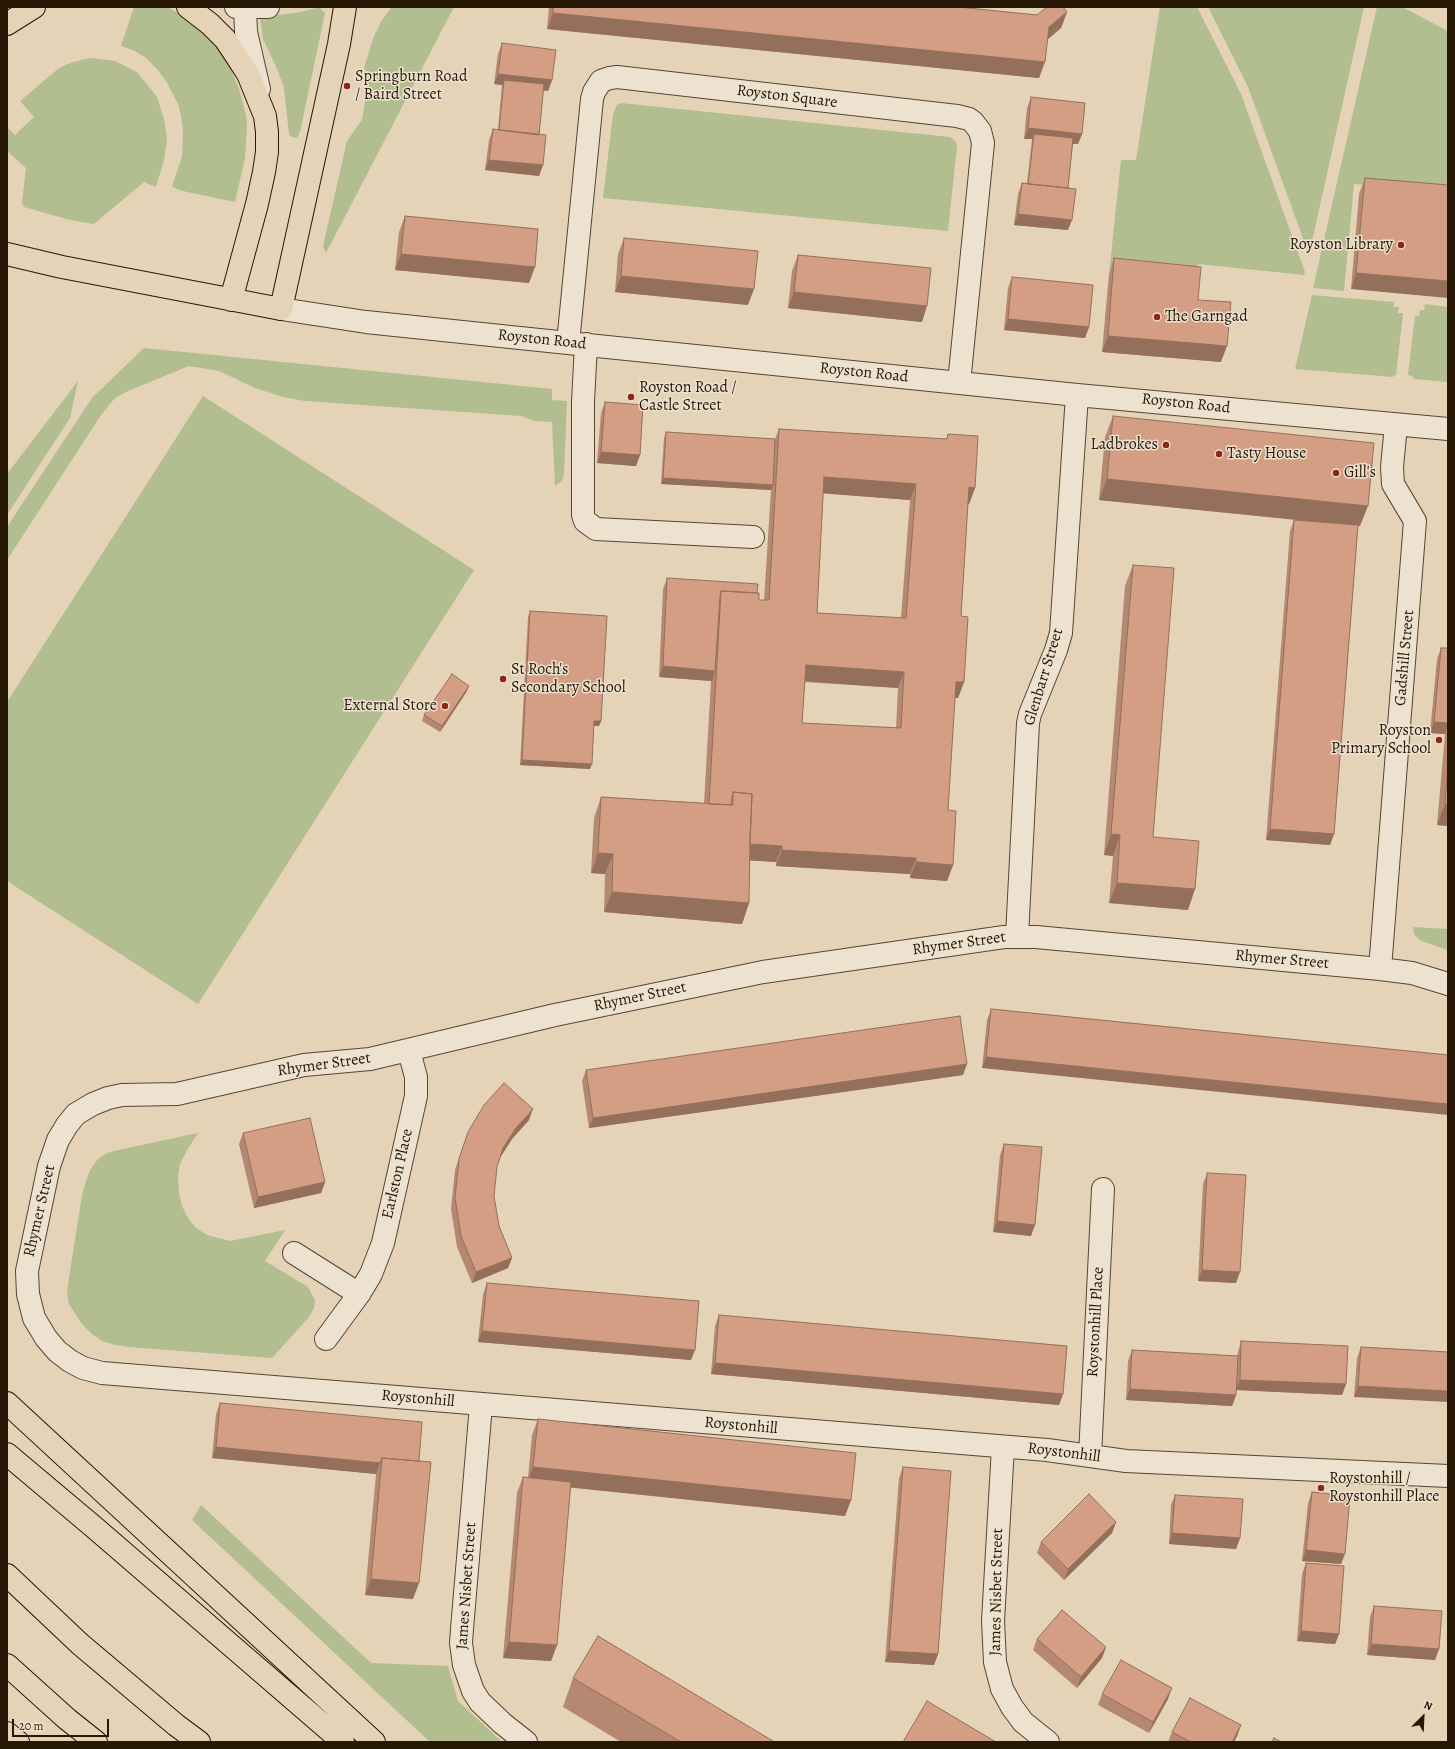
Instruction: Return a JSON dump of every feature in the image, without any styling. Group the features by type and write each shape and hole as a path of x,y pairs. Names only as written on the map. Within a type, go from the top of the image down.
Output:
{"main road":[{"path":"7,24 34,7"},
{"path":"188,7 210,24 225,39 248,74 265,116 267,132 264,172 257,204 231,300"},
{"path":"7,254 62,267 281,309 339,44 345,7"},
{"path":"7,1403 374,1742"},
{"path":"7,1454 344,1742"},
{"path":"7,1575 86,1649 170,1720 199,1742"},
{"path":"7,1665 67,1719 96,1742"},
{"path":"7,1733 18,1742"}],"street":[{"path":"265,116 246,32 242,7 268,7"},
{"name":"Royston Square","path":"753,537 596,529 585,521 583,515 583,402 577,344 592,99 601,81 617,77 957,116 969,119 973,122 980,131 982,143 959,383"},
{"name":"Royston Road","path":"281,309 366,322 577,344 1077,395 1448,429"},
{"name":"Glenbarr Street","path":"1016,936 1028,723 1031,710 1056,650 1060,634 1077,395"},
{"name":"Gadshill Street","path":"1380,968 1416,521 1394,484 1392,467 1396,425"},
{"name":"Rhymer Street","path":"46,1338 33,1312 28,1294 27,1270 49,1166 58,1140 76,1114 93,1104 108,1098 122,1095 177,1094 304,1065 370,1059 409,1051 555,1015 756,973 964,942 1016,936 1380,968 1412,973 1448,984"},
{"name":"Earlston Place","path":"326,1339 359,1294 371,1274 383,1243 416,1096 416,1077 409,1051"},
{"name":"Roystonhill Place","path":"1090,1456 1103,1189"},
{"path":"294,1253 359,1294"},
{"name":"Roystonhill","path":"46,1338 57,1351 70,1361 83,1368 102,1374 1003,1447 1126,1461 1448,1476"},
{"name":"James Nisbet Street","path":"481,1405 462,1629 464,1665 473,1691 480,1702 502,1723 526,1742"},
{"name":"James Nisbet Street","path":"1003,1447 994,1621 995,1662 1002,1689 1012,1707 1023,1722 1048,1742"}],"green space":[{"path":"134,7 168,7 197,26 214,42 228,62 239,89 246,115 247,126 245,158 235,202 178,190 172,186 182,157 183,130 181,115 178,104 166,81 157,69 146,58 135,51 121,46"},
{"path":"392,7 454,7 326,253 323,246 347,141 362,120 369,76 364,68 374,36 382,20"},
{"path":"1160,7 1197,7 1241,94 1305,272 1304,275 1198,264 1195,283 1109,274 1121,160 1136,160"},
{"path":"1208,7 1364,7 1309,255 1248,87"},
{"path":"1377,7 1402,7 1448,31 1448,193 1354,184 1344,291 1313,288"},
{"path":"320,8 325,13 300,132 297,138 292,137 289,134 284,88 263,39 260,18"},
{"path":"90,58 115,61 137,72 157,97 164,119 167,139 164,160 156,187 144,182 94,224 70,220 24,207 22,203 26,168 7,151 7,127 15,135 34,117 20,101 59,68 70,63"},
{"path":"621,103 950,137 956,142 957,146 948,231 603,198 613,114 617,105"},
{"path":"1312,295 1394,302 1394,307 1399,307 1398,313 1403,313 1396,375 1393,377 1295,369"},
{"path":"1425,304 1448,307 1448,382 1413,379 1413,376 1408,375 1415,316 1419,316 1420,310 1424,310"},
{"path":"144,348 552,389 552,400 567,401 564,474 562,481 555,486 552,422 535,421 521,416 305,401 283,397 255,388 219,371 189,366 128,391 115,398 101,415 7,560 7,527 92,398"},
{"path":"78,381 70,418 7,515 7,474"},
{"path":"203,396 474,570 198,1004 7,881 7,702"},
{"path":"1413,927 1448,929 1448,950 1421,941 1414,934"},
{"path":"198,1133 180,1164 178,1176 179,1193 182,1206 188,1218 195,1227 207,1235 230,1241 285,1230 265,1261 308,1287 315,1300 314,1308 309,1317 272,1358 116,1345 102,1341 92,1334 82,1324 69,1304 67,1294 82,1195 90,1170 98,1159 107,1153 118,1150"},
{"path":"201,1505 371,1663 448,1666 458,1701 502,1742 430,1742 192,1520"}],"building":[{"path":"553,7 958,7 1037,15 1047,7 1063,7 1067,12 1049,27 1045,62 553,13"},
{"path":"502,43 556,50 552,80 498,74"},
{"path":"504,80 544,84 539,135 499,130"},
{"path":"1031,97 1085,103 1082,134 1028,128"},
{"path":"493,129 546,135 543,165 489,160"},
{"path":"1034,134 1073,138 1068,188 1028,184"},
{"name":"Royston Library","path":"1365,178 1448,185 1448,281 1356,273"},
{"path":"1022,183 1076,189 1072,220 1018,214"},
{"path":"405,216 538,229 535,267 401,254"},
{"path":"624,238 758,251 754,289 621,276"},
{"path":"798,255 931,268 927,306 794,292"},
{"name":"The Garngad","path":"1114,258 1201,267 1198,300 1231,302 1227,346 1108,336"},
{"path":"1012,277 1093,285 1089,327 1008,319"},
{"path":"605,402 643,405 640,455 601,452"},
{"path":"1113,416 1374,443 1368,506 1107,479"},
{"path":"779,429 947,439 948,434 978,436 975,488 969,487 961,616 968,617 964,682 956,682 948,810 956,811 953,865 916,862 916,858 782,850 782,846 750,844 752,794 733,792 731,805 709,804 721,591 759,593 759,600 769,600","holes":["824,477 916,484 906,618 817,613","806,665 904,672 901,728 802,723"]},
{"path":"666,432 775,439 773,485 663,478"},
{"path":"1294,520 1358,525 1334,834 1270,829"},
{"path":"1133,565 1174,568 1153,837 1199,841 1195,889 1117,883 1120,835 1111,834"},
{"path":"667,578 758,584 757,593 721,591 715,671 663,666"},
{"path":"530,611 607,616 601,721 594,721 592,764 522,760"},
{"path":"1441,648 1448,648 1448,723 1434,722"},
{"name":"External Store","path":"452,674 469,686 442,726 424,715"},
{"path":"1448,767 1448,805 1445,804"},
{"path":"733,792 752,794 749,903 612,892 613,854 598,853 601,797 733,805"},
{"path":"991,1009 1448,1055 1448,1104 986,1057"},
{"path":"960,1016 967,1064 593,1118 586,1070"},
{"path":"504,1083 533,1109 516,1128 503,1148 497,1167 494,1196 499,1226 512,1258 476,1272 461,1236 455,1198 459,1159 468,1132 484,1105"},
{"path":"310,1118 325,1182 258,1197 243,1133"},
{"path":"1004,1144 1042,1147 1035,1225 997,1221"},
{"path":"1207,1173 1246,1175 1240,1272 1202,1270"},
{"path":"487,1283 699,1301 695,1350 482,1331"},
{"path":"719,1315 1067,1346 1063,1394 715,1363"},
{"path":"1241,1341 1348,1346 1346,1384 1240,1380"},
{"path":"1361,1347 1448,1352 1448,1391 1358,1386"},
{"path":"1132,1350 1238,1356 1236,1395 1130,1389"},
{"path":"220,1403 422,1422 419,1461 382,1458 380,1463 216,1447"},
{"path":"538,1419 856,1453 851,1500 533,1467"},
{"path":"382,1458 431,1462 419,1583 371,1579"},
{"path":"903,1467 951,1471 938,1654 889,1651"},
{"path":"523,1477 571,1482 557,1645 509,1642"},
{"path":"1312,1492 1350,1496 1345,1554 1306,1550"},
{"path":"1089,1494 1116,1522 1068,1569 1041,1542"},
{"path":"1175,1495 1243,1499 1240,1538 1172,1533"},
{"path":"1306,1563 1344,1566 1339,1634 1301,1631"},
{"path":"1374,1606 1442,1611 1439,1649 1371,1644"},
{"path":"1062,1610 1106,1647 1081,1677 1037,1639"},
{"path":"598,1636 773,1741 681,1742 573,1678"},
{"path":"1121,1660 1172,1688 1153,1722 1102,1694"},
{"path":"1190,1698 1241,1725 1232,1742 1191,1742 1172,1732"},
{"path":"927,1701 996,1742 903,1742"},
{"path":"1274,1738 1281,1742 1272,1742"}],"place":[{"name":"Springburn Road / Baird Street","path":"347,86"},
{"name":"Royston Library","path":"1401,245"},
{"name":"The Garngad","path":"1157,317"},
{"name":"Royston Road / Castle Street","path":"631,397"},
{"name":"Ladbrokes","path":"1166,445"},
{"name":"Tasty House","path":"1219,454"},
{"name":"Gill's","path":"1336,473"},
{"name":"St Roch's Secondary School","path":"503,679"},
{"name":"External Store","path":"445,706"},
{"name":"Royston Primary School","path":"1439,740"},
{"name":"Roystonhill / Roystonhill Place","path":"1321,1488"}]}
